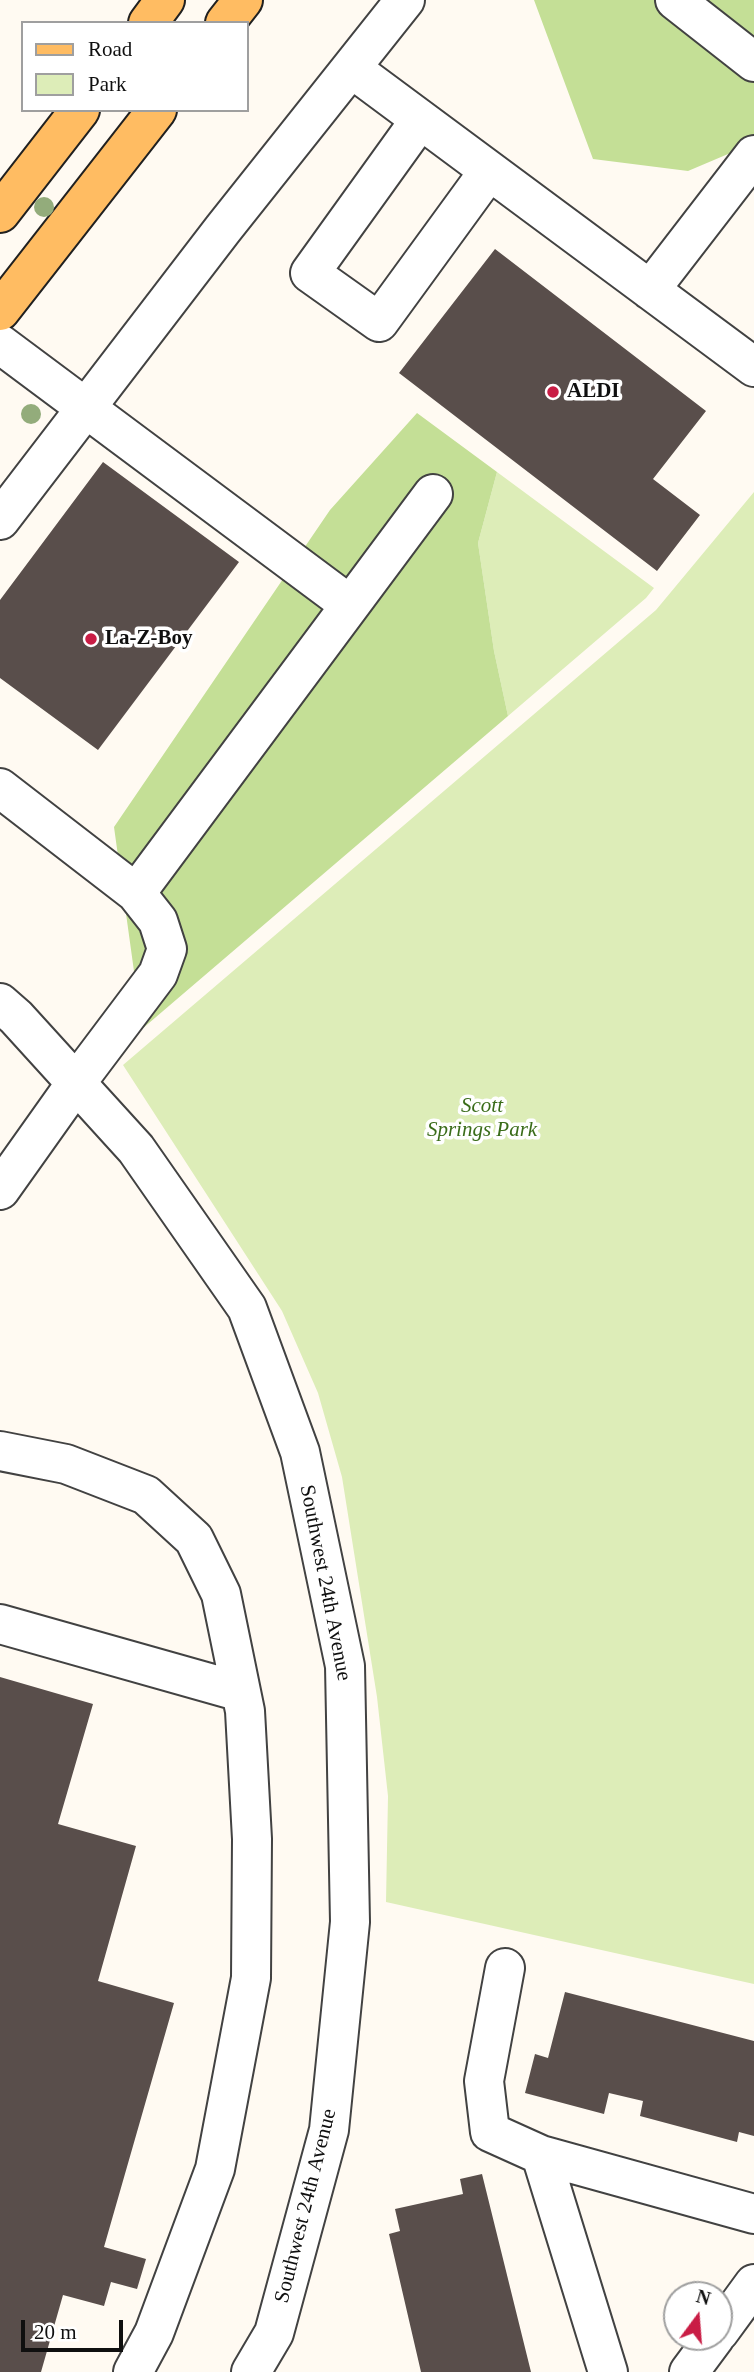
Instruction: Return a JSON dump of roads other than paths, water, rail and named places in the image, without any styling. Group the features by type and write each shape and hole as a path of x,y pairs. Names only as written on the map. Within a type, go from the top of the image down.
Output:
{"main road":[{"path":"149,21 165,0"},
{"path":"227,21 243,0"},
{"path":"0,213 78,112"},
{"path":"0,311 155,112"}],"street":[{"path":"0,520 223,229 405,0"},
{"path":"675,0 754,62"},
{"path":"351,68 754,367"},
{"path":"421,120 310,273 379,322 489,171"},
{"path":"650,290 754,155"},
{"path":"0,344 350,605"},
{"path":"136,893 433,494"},
{"path":"0,788 136,893 158,921 167,949 158,974 0,1190"},
{"name":"Southwest 24th Avenue","path":"0,1003 16,1017 136,1149 247,1308 300,1452 345,1666 351,1922 329,2130 274,2333 251,2372"},
{"path":"0,1451 66,1464 146,1495 194,1539 221,1594 245,1711 252,1839 251,1978 215,2169 155,2333 133,2372"},
{"path":"0,1624 241,1692"},
{"path":"505,1968 484,2081 490,2132 541,2155 754,2214"},
{"path":"541,2155 608,2372"},
{"path":"733,2313 754,2284"},
{"path":"689,2372 705,2351"}],"place":[{"name":"ALDI","path":"553,392"},
{"name":"La-Z-Boy","path":"91,639"}],"park label":[{"name":"Scott Springs Park","path":"482,1118"}]}
